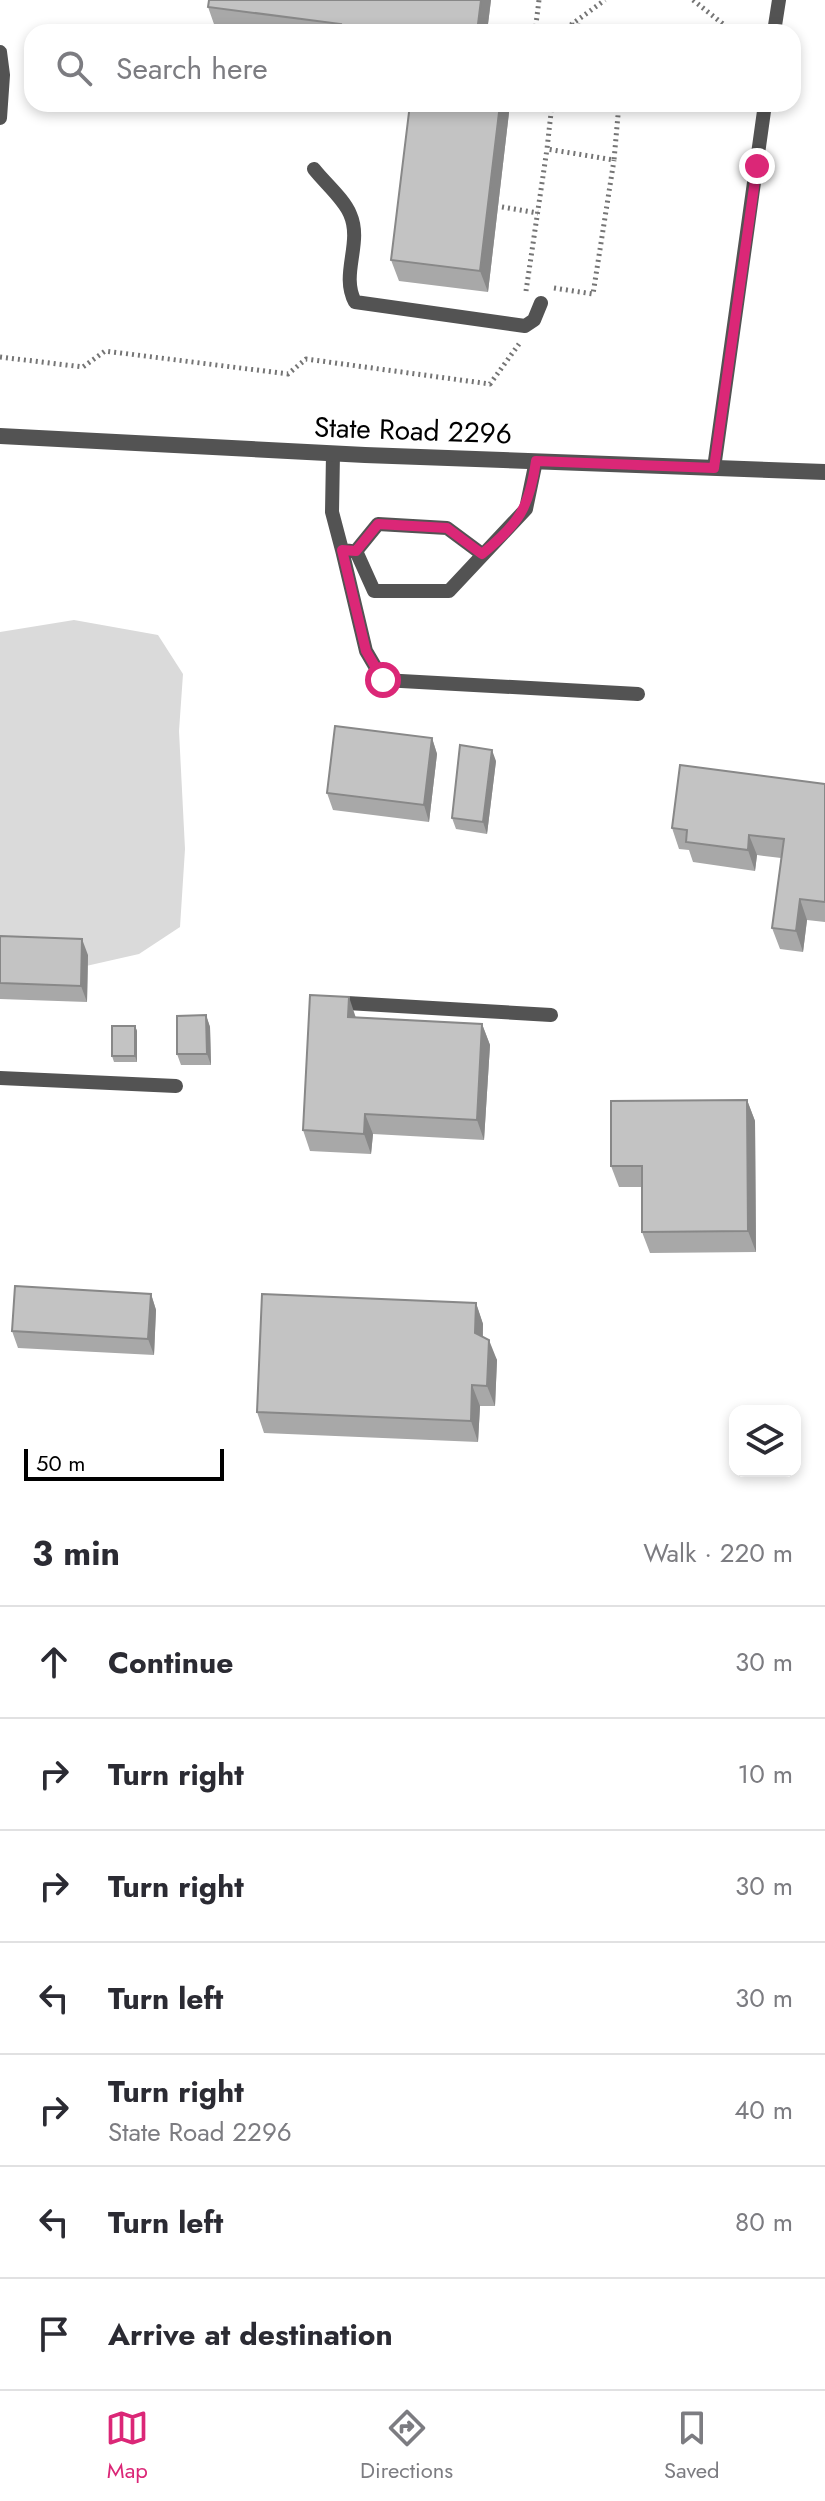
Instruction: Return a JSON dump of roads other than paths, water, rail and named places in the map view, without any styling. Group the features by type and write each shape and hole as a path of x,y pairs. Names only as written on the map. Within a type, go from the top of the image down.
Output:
{"street":[{"name":"State Road 2296","path":"0,436 333,454 825,472"}],"lane":[{"path":"775,24 779,0"},
{"path":"0,52 0,115"},
{"path":"714,468 764,112"},
{"path":"314,169 350,211 355,229 348,289 355,302 521,325 534,320 541,303"},
{"path":"333,454 332,512 349,551 374,591 449,591 482,554 510,531 526,509 536,461"},
{"path":"349,551 378,524 447,528 482,554"},
{"path":"349,551 366,651 383,680 638,694"},
{"path":"347,1003 551,1015"},
{"path":"0,1078 176,1086"}]}
